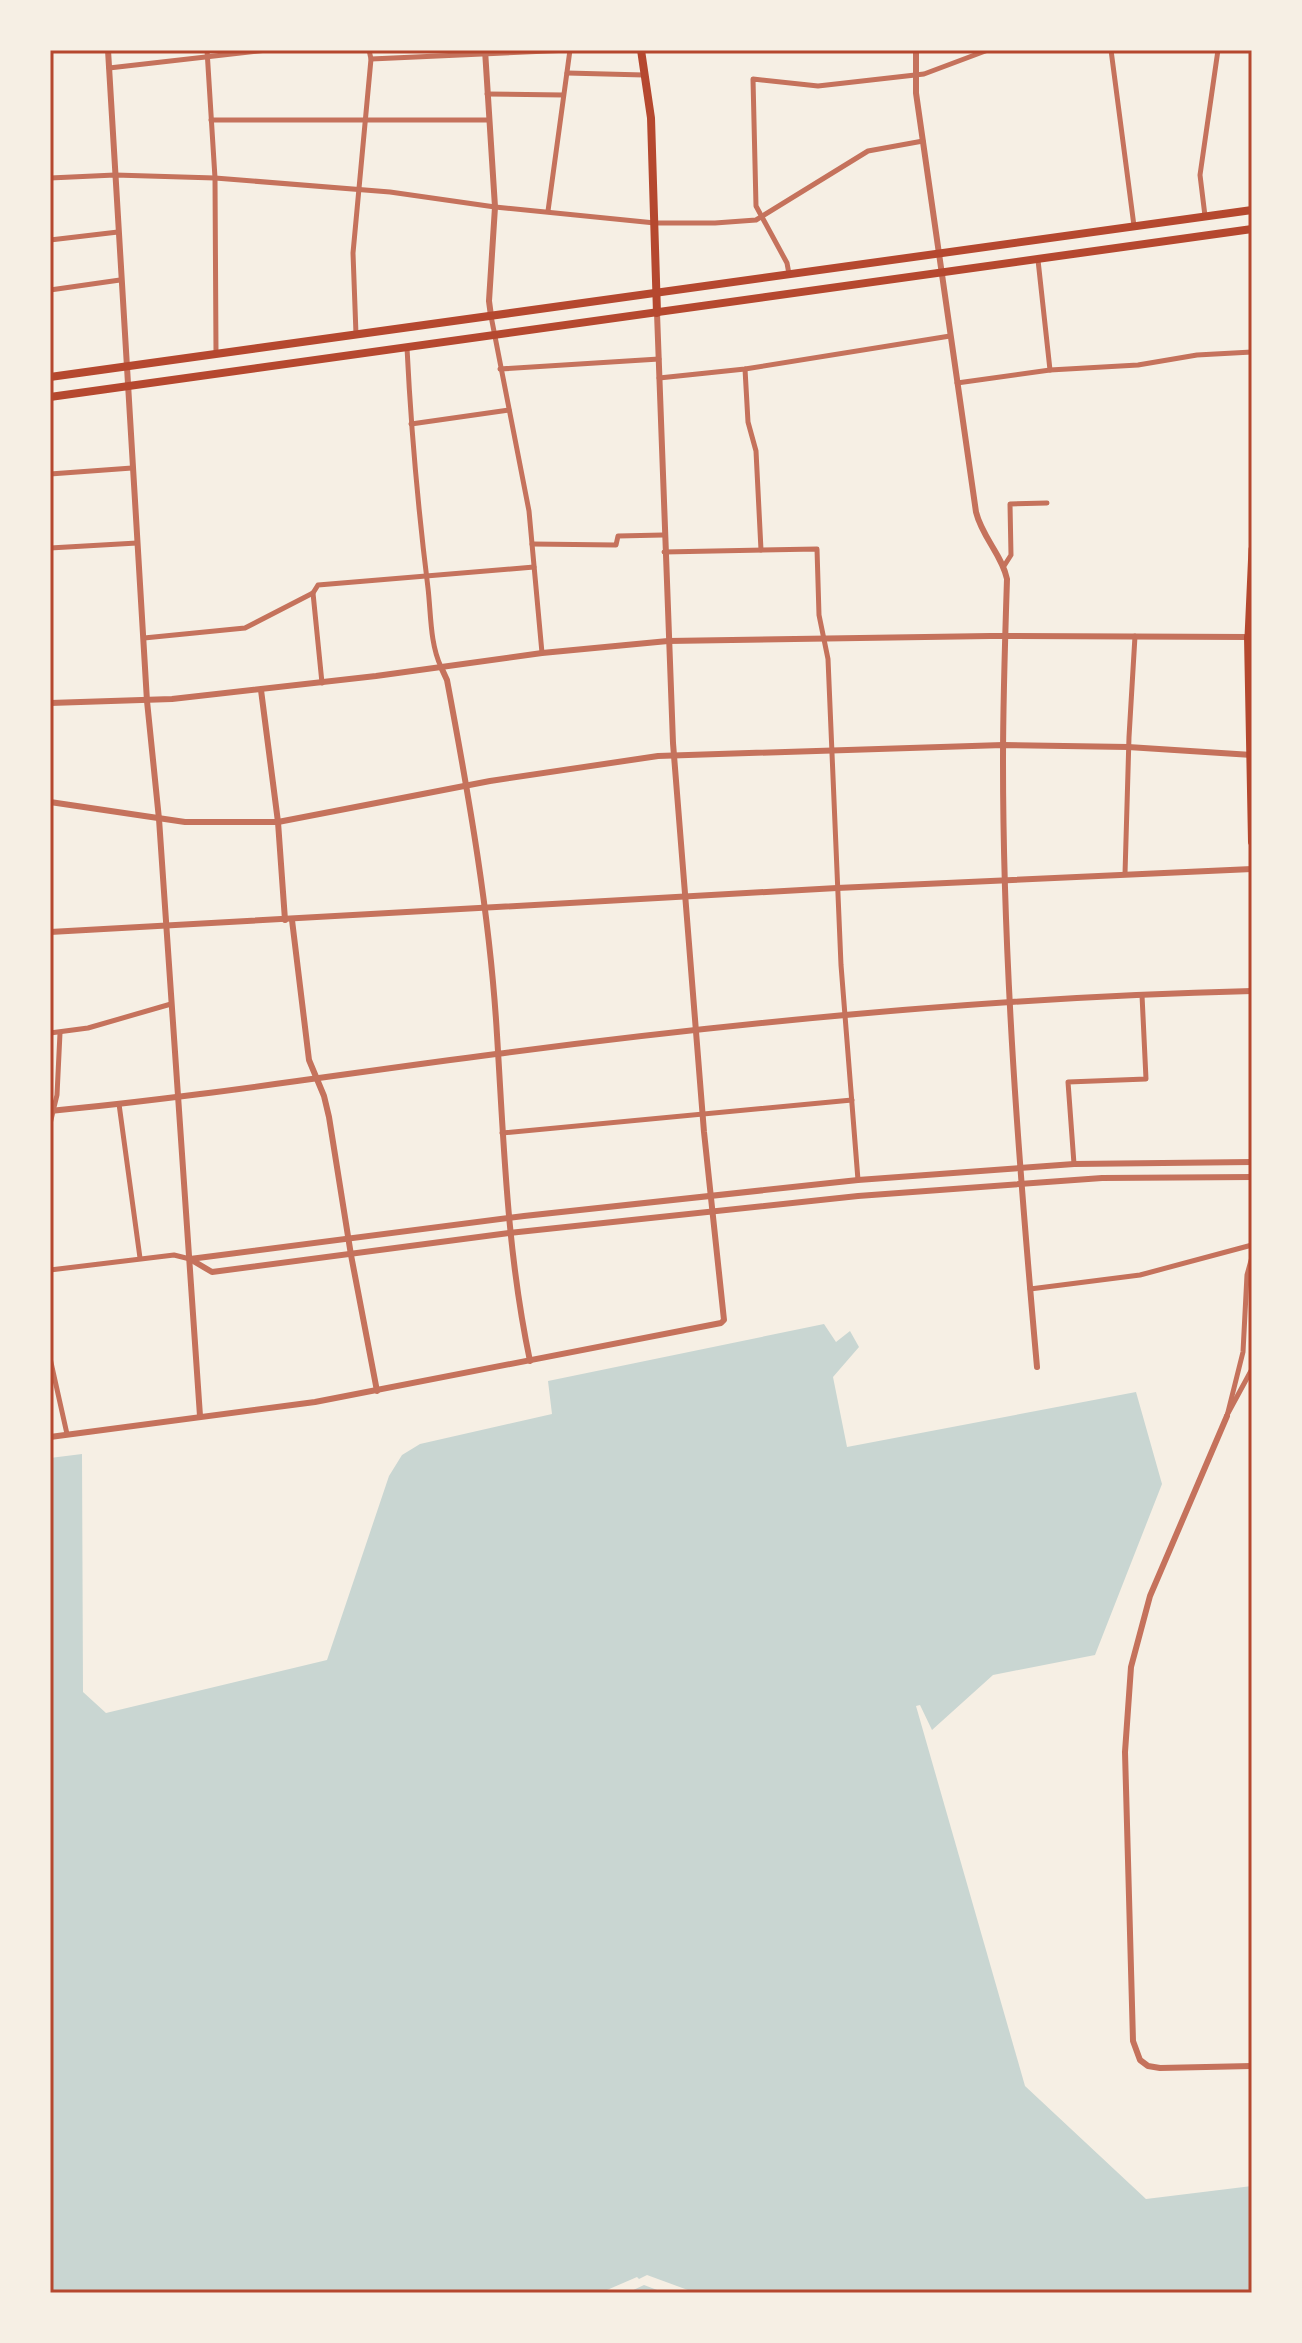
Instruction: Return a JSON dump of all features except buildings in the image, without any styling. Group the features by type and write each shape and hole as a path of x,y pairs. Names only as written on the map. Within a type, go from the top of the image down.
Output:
{"main road":[{"path":"641,50 651,118 657,313"},
{"path":"50,377 1252,210"},
{"path":"50,397 1252,229"},
{"path":"1252,549 1252,842"}],"street":[{"path":"108,50 147,701 159,819 200,1416"},
{"path":"109,68 207,53 267,50"},
{"path":"356,335 353,253 371,59 369,50"},
{"path":"371,59 570,50 548,211"},
{"path":"916,50 915,75 923,141 979,527 1004,566 1007,579 1003,745 1006,879 1021,1168 1037,1367"},
{"path":"789,274 787,263 756,206 753,79 811,86 915,75 988,50"},
{"path":"1111,50 1134,226"},
{"path":"1205,216 1200,175 1218,50"},
{"path":"485,52 495,207 489,301 529,511 542,653"},
{"path":"207,53 215,178 216,354"},
{"path":"567,73 645,75"},
{"path":"487,94 563,95"},
{"path":"211,120 489,120"},
{"path":"50,178 115,175 215,178 357,189 655,223 751,222 868,151 923,141"},
{"path":"50,240 118,232"},
{"path":"1038,258 1050,370"},
{"path":"50,290 120,280"},
{"path":"50,1437 254,1411 377,1391 724,1320 683,896 663,535 657,313"},
{"path":"659,378 745,369 950,336"},
{"path":"407,347 411,424 435,653 447,680 468,785 497,1054 509,1233 530,1361"},
{"path":"957,383 1050,370 1138,365 1197,355 1252,352"},
{"path":"500,369 659,359"},
{"path":"745,369 748,422 756,451 761,550"},
{"path":"411,424 509,410"},
{"path":"50,474 132,468"},
{"path":"1004,566 1011,555 1010,504 1047,503"},
{"path":"532,544 616,545 618,536 663,535"},
{"path":"50,548 137,543"},
{"path":"664,552 817,549 819,615 828,659 844,1014 858,1180"},
{"path":"144,638 245,628 313,593 318,585 534,567"},
{"path":"313,593 322,683"},
{"path":"50,703 147,701 261,690 542,653 668,641 1006,636 1250,637"},
{"path":"1125,874 1135,636"},
{"path":"261,690 288,920 309,1060 329,1117 377,1391"},
{"path":"50,802 185,822 278,822 468,785 674,755 1003,745 1128,747 1251,755"},
{"path":"50,932 1006,879 1252,869"},
{"path":"51,1111 317,1080 497,1054 844,1014 1252,991"},
{"path":"1074,1164 1068,1082 1146,1079 1142,995"},
{"path":"50,1033 88,1028 171,1004"},
{"path":"50,1124 57,1095 60,1033"},
{"path":"501,1133 852,1100"},
{"path":"119,1104 140,1258"},
{"path":"190,1259 508,1218 858,1180 1074,1164 1252,1162"},
{"path":"50,1270 174,1255 190,1259 212,1272 711,1210 1022,1183 1148,1176 1252,1177"},
{"path":"1030,1289 1140,1275 1252,1245"},
{"path":"1227,1416 1243,1352 1247,1275 1252,1257"},
{"path":"50,1358 67,1434"},
{"path":"1252,1369 1227,1416 1150,1596 1131,1667 1125,1752 1133,2041 1140,2060 1154,2068 1252,2066"}],"shaded area":[{"path":"824,1324 836,1342 850,1331 859,1347 833,1377 847,1447 1136,1392 1162,1484 1095,1655 993,1675 932,1730 920,1705 916,1706 1025,2086 1146,2199 1252,2186 1252,2293 50,2293 50,1458 82,1454 83,1692 106,1713 327,1660 389,1476 402,1455 420,1444 552,1414 548,1381"}],"pier":[{"path":"647,2275 696,2293 665,2293 644,2285 627,2293 600,2293"}]}
